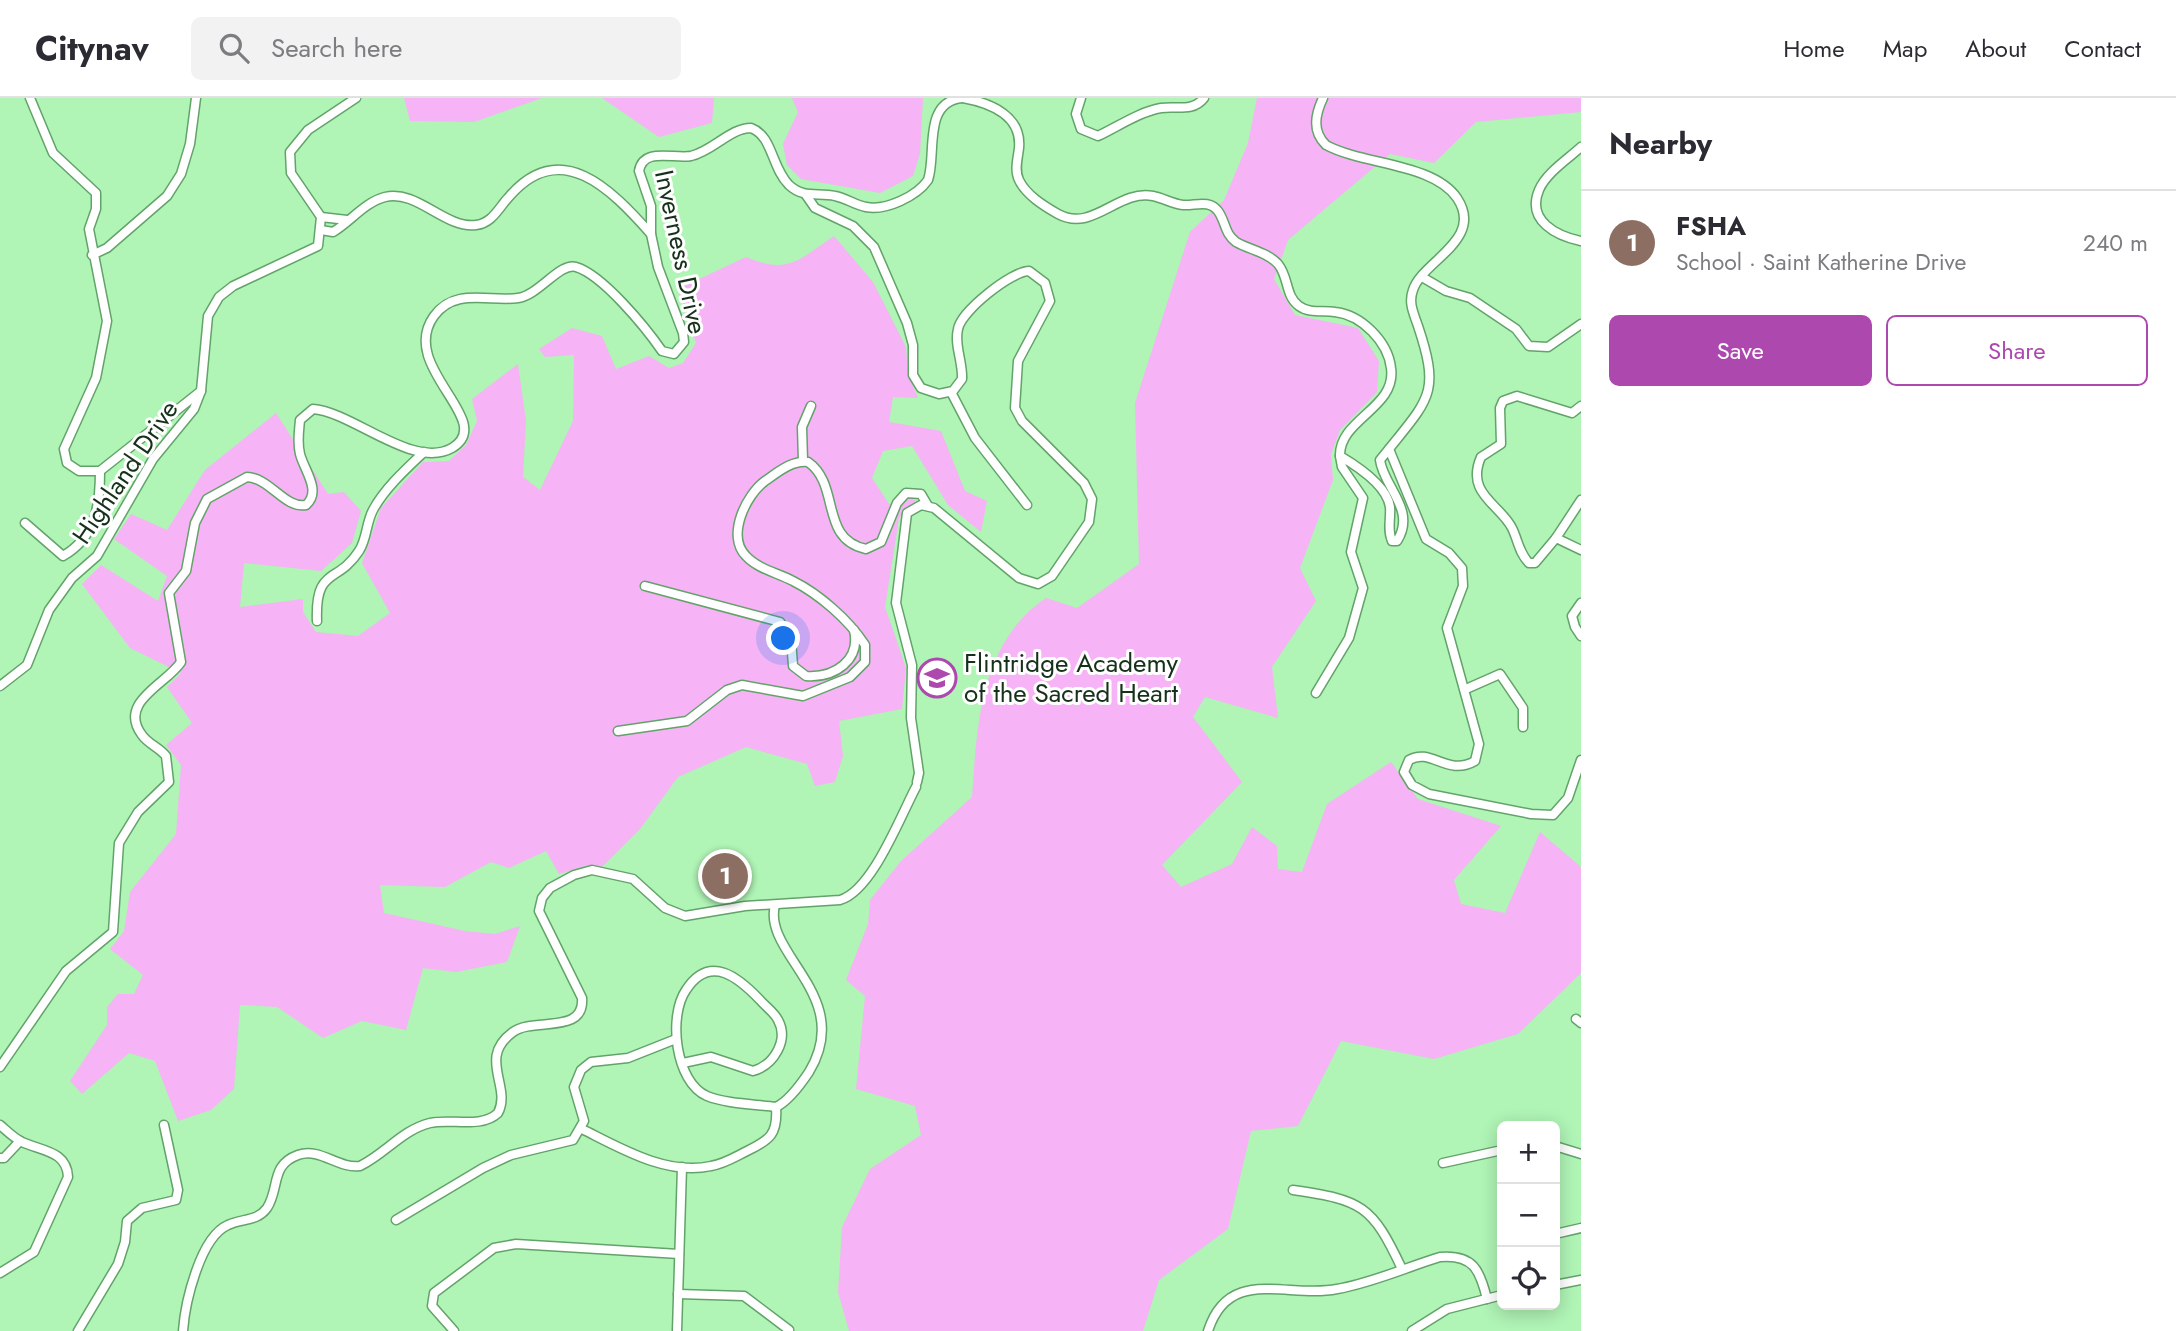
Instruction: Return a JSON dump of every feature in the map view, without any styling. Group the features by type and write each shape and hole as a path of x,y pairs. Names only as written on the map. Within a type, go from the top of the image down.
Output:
{"street":[{"path":"30,98 53,153 96,193 96,209 89,229 107,321 96,378 64,449 67,463 79,471 100,471 201,391"},
{"path":"92,255 107,248 167,196 181,174 190,144 196,98"},
{"path":"356,98 308,130 290,152 291,173 321,217 321,230 333,232 371,203 387,196 412,201 466,225 484,223 530,177 559,168 570,169 605,189 651,234"},
{"path":"806,195 836,196 875,208 916,192 924,186 931,172 929,152 941,98"},
{"path":"940,111 946,103 962,98 991,106 1012,120 1020,134 1016,173 1019,181 1035,198 1069,219 1088,218 1139,195 1151,195 1184,205 1209,204 1219,212 1227,234 1233,240 1279,265 1291,298 1298,305 1307,310 1342,313 1364,324 1389,358 1391,384 1378,404 1348,433 1340,446 1342,467 1363,498 1351,552 1363,588 1349,638 1316,693"},
{"path":"1081,98 1076,114 1081,129 1098,136 1141,114 1163,108 1187,108 1204,98"},
{"path":"1323,98 1315,122 1320,139 1326,145 1437,180 1457,197 1463,209 1459,238 1413,287 1411,306 1430,362 1429,388 1420,412 1380,460 1401,502 1400,536 1397,541 1392,541 1389,534 1387,498 1364,473 1340,456"},
{"name":"Inverness Drive","path":"424,452 452,448 464,432 458,408 429,365 425,354 425,342 434,316 454,300 519,298 542,288 563,268 575,267 596,279 641,322 662,351 674,354 680,349 684,342 680,323 658,267 651,234 651,206 639,171 645,159 651,156 670,158 698,154 744,128 758,131 764,136 779,175 806,195"},
{"path":"1581,146 1539,189 1536,203 1545,226 1555,234 1581,241"},
{"path":"618,731 687,721 734,686 750,685 797,697 836,684 856,673 866,657 865,645 854,630 812,593 754,563 738,546 738,532 745,506 753,492 789,466 803,461 812,465 822,476 840,535 859,548 872,548 881,542 897,503 906,493 921,494 929,506 1019,578 1038,584 1052,576 1089,522 1092,512 1091,499 1084,483 1022,421 1015,408 1021,352 1050,301 1048,288 1039,276 1025,271 1013,274 967,312 957,331 962,379 951,392 933,393 916,381 913,375 912,335 874,247 853,226 815,208 806,195"},
{"path":"321,217 347,220"},
{"name":"Highland Drive","path":"0,686 27,665 49,610 72,578 97,556 153,458 194,409 201,391 208,316 219,297 233,286 318,246 321,230"},
{"path":"1422,277 1446,291 1481,304 1516,329 1529,346 1548,346 1581,324"},
{"path":"951,392 975,438 1027,505"},
{"path":"1581,406 1572,414 1517,396 1503,401 1499,417 1501,444 1481,457 1477,470 1485,499 1511,526 1529,563 1535,563 1557,539 1581,500"},
{"path":"803,461 802,427 811,406"},
{"path":"0,1067 66,971 113,932 119,844 138,812 169,782 166,756 140,733 136,705 144,695 174,673 181,662 169,593 186,571 195,523 207,499 239,480 256,478 292,503 306,505 311,501 313,488 300,454 298,438 300,420 313,409 333,413 406,448 424,452 372,511 361,549 319,588 317,621"},
{"path":"1389,449 1426,539 1449,553 1462,568 1463,586 1447,628 1466,689 1479,753 1475,761 1456,767 1423,756 1409,760 1404,772 1418,789 1429,794 1510,811 1553,815 1568,798 1581,760"},
{"path":"24,523 63,556 70,552 97,516 100,471"},
{"path":"183,1331 184,1312 200,1263 211,1242 227,1225 253,1219 264,1212 269,1205 276,1173 289,1159 312,1153 350,1166 360,1166 420,1127 441,1122 486,1120 498,1113 502,1102 495,1068 501,1044 512,1033 529,1025 568,1023 577,1017 582,1008 582,998 539,911 541,898 550,888 575,875 598,870 634,879 665,908 685,916 727,908 829,903 853,895 867,879 916,785 911,718 912,665 896,603 905,519 911,509 929,506"},
{"path":"1557,539 1581,550"},
{"path":"645,586 780,622 791,639 793,666 806,676 822,676 845,666 855,648 854,630"},
{"path":"1581,603 1573,616 1574,627 1581,636"},
{"path":"1466,689 1500,674 1522,708 1523,727"},
{"path":"683,1062 711,1057 748,1071 759,1069 777,1051 782,1040 781,1028 774,1015 741,981 725,972 714,971 699,978 686,989 676,1015 676,1039 683,1062 691,1082 708,1096 776,1107 791,1095 812,1067 820,1043 822,1020 801,970 776,932 773,919 775,905"},
{"path":"396,1220 483,1168 511,1155 568,1143 582,1129 584,1115 574,1087 580,1070 592,1062 628,1058 676,1039"},
{"path":"582,1129 650,1160 682,1167 714,1166 766,1143 776,1129 776,1107"},
{"path":"0,1125 20,1141 59,1156 67,1166 68,1177 34,1252 0,1273"},
{"path":"78,1331 118,1264 125,1242 127,1221 142,1208 176,1200 178,1190 164,1125"},
{"path":"0,1158 4,1158 20,1141"},
{"path":"1560,1148 1581,1154"},
{"path":"1443,1163 1497,1151"},
{"path":"677,1331 682,1167"},
{"path":"1293,1190 1339,1196 1367,1212 1383,1228 1402,1269"},
{"path":"1560,1233 1581,1228"},
{"path":"454,1331 432,1306 434,1293 494,1248 516,1244 679,1254"},
{"path":"1208,1331 1213,1313 1229,1298 1248,1289 1336,1290 1454,1255 1469,1262 1481,1275 1487,1298"},
{"path":"1560,1284 1581,1280"},
{"path":"678,1294 744,1296 781,1327 789,1330"},
{"path":"1412,1331 1447,1309 1497,1296"}],"shaded area":[{"path":"404,98 542,98 474,122 410,121"},
{"path":"602,98 714,98 712,123 659,137"},
{"path":"792,98 923,98 920,154 913,176 880,193 801,179 787,165 783,144 798,112"},
{"path":"1257,98 1581,98 1581,112 1476,122 1434,163 1390,154 1288,240 1274,279 1295,315 1358,328 1379,361 1377,392 1340,430 1331,454 1333,480 1300,568 1316,601 1272,667 1278,718 1205,697 1193,717 1242,782 1162,865 1181,887 1232,864 1252,827 1277,846 1278,869 1302,872 1327,804 1391,762 1418,799 1501,826 1454,880 1461,904 1505,913 1540,832 1581,867 1581,973 1518,1034 1434,1059 1341,1041 1298,1126 1251,1131 1228,1229 1159,1280 1143,1331 849,1331 838,1292 842,1227 870,1169 921,1135 915,1106 856,1089 865,996 846,980 868,924 870,900 901,861 972,797 976,742 986,687 1007,638 1024,616 1046,598 1077,608 1139,564 1135,403 1190,232 1224,200 1248,143"},
{"path":"834,236 873,282 906,347 908,374 918,398 893,397 889,422 941,431 965,491 987,501 981,532 948,505 912,446 883,451 872,478 889,504 909,496 916,501 899,518 885,607 906,668 902,709 839,721 843,756 835,782 815,786 807,764 746,747 678,777 640,829 602,867 588,865 559,874 546,851 509,868 491,862 445,887 380,885 384,913 465,931 495,934 520,926 507,962 456,972 423,968 406,1030 362,1021 323,1038 277,1007 240,1005 234,1089 211,1110 178,1121 155,1061 129,1053 82,1094 70,1081 107,1025 107,1007 118,994 134,994 143,975 110,949 124,931 130,892 176,834 181,765 166,745 192,723 167,687 181,673 130,648 82,584 101,565 158,601 167,576 114,539 131,514 167,530 205,470 276,413 328,494 344,492 361,511 352,543 321,571 244,563 240,607 303,599 303,612 316,632 358,636 390,613 362,563 381,508 423,462 449,461 466,445 477,421 472,399 518,364 526,421 523,477 540,490 573,421 574,355 545,357 539,349 572,328 602,336 616,369 649,356 669,368 683,363 696,343 678,289 746,257 773,265 793,262"}],"place":[{"name":"Flintridge Academy of the Sacred Heart","path":"937,678"},
{"name":"FSHA","path":"725,876"}]}
